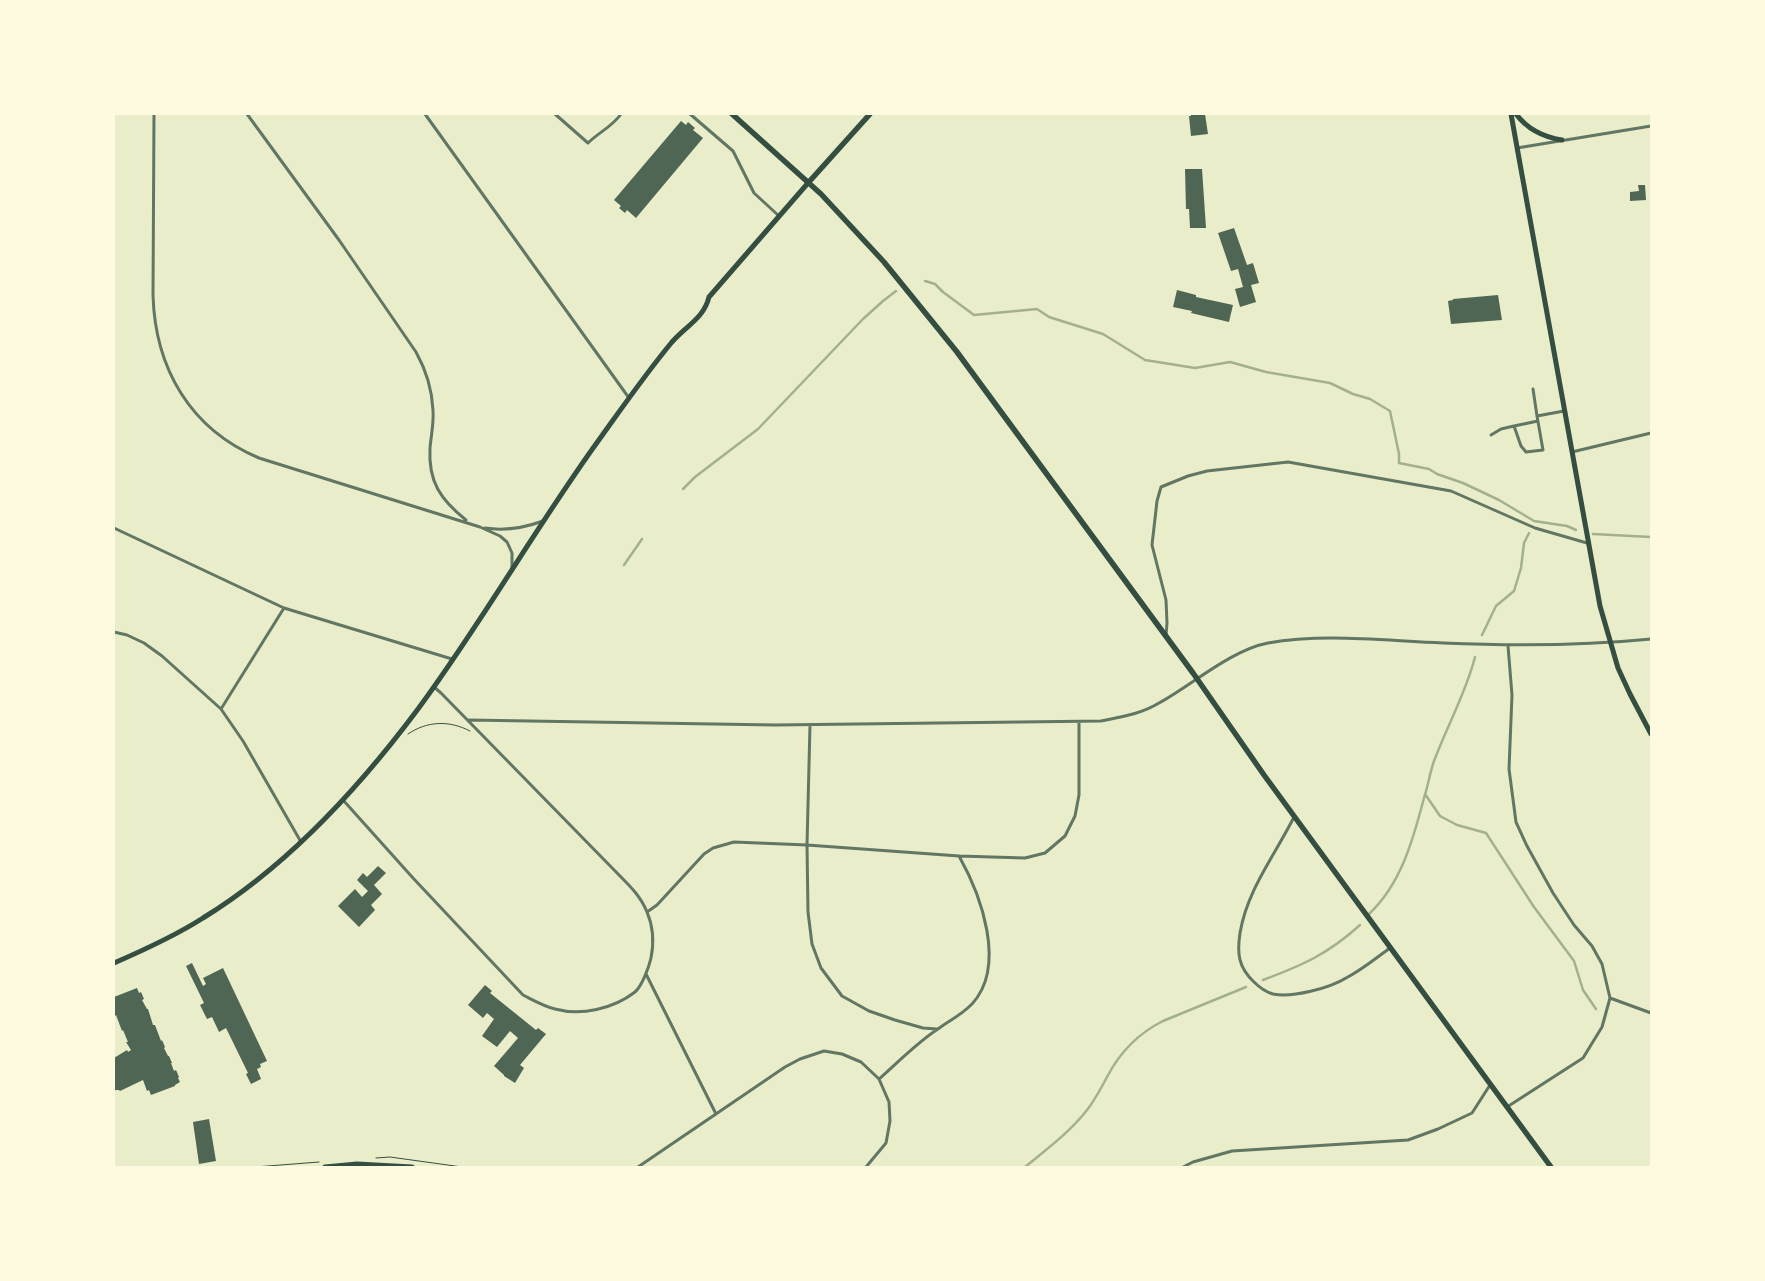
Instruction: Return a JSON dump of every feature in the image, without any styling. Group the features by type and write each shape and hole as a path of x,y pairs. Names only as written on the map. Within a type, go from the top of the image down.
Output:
{"main road":[{"path":"732,114 820,194 884,262 956,352 1198,679 1264,775 1551,1167"},
{"path":"114,963 161,942 215,911 269,871 301,842 342,800 388,747 434,687 544,520 629,398 673,341 706,309 709,297 870,114"},
{"path":"1511,114 1587,543 1600,606 1610,643 1623,679 1651,734"},
{"path":"1516,114 1534,131 1549,138 1562,140"},
{"path":"325,1167 357,1164 412,1167"}],"street":[{"path":"154,114 153,296 155,323 158,342 174,383 188,404 202,420 222,437 238,448 259,458 468,522 500,536 507,542 512,553 512,568"},
{"path":"247,114 344,248 416,352 426,372 433,403 430,459 433,478 447,504 468,522"},
{"path":"425,114 629,398"},
{"path":"555,114 588,142 596,134 605,131 620,114"},
{"path":"690,114 733,151 754,193 779,216"},
{"path":"1517,148 1651,126"},
{"path":"1514,426 1521,446 1526,452 1543,450 1533,390"},
{"path":"1537,416 1564,411"},
{"path":"1491,435 1501,429 1538,421"},
{"path":"1571,452 1651,433"},
{"path":"1166,636 1166,600 1152,545 1157,500 1162,487 1206,471 1288,462 1459,493 1535,528 1587,543"},
{"path":"480,527 507,529 529,526 544,520"},
{"path":"114,528 284,608 452,659"},
{"path":"221,709 284,608"},
{"path":"114,632 127,635 144,643 162,656 221,709 243,741 301,842"},
{"path":"468,720 810,725 1079,723 1132,715 1158,704 1234,656 1266,643 1335,639 1508,646 1610,643 1651,638"},
{"path":"1507,1107 1583,1058 1602,1026 1610,998 1602,964 1596,952 1574,925 1553,893 1516,822 1509,769 1512,695 1508,646"},
{"path":"342,800 523,995 555,1010 588,1012 612,1005 636,991 646,973 651,956 652,928 648,912 636,892 434,687"},
{"path":"648,912 696,861 713,848 734,842 959,856 1025,858 1045,853 1065,836 1076,816 1079,795 1079,723"},
{"path":"810,725 806,845 808,912 812,944 821,968 842,996 869,1011 923,1028 937,1029"},
{"path":"1295,816 1250,897 1240,932 1237,953 1246,972 1260,988 1272,994 1286,995 1311,992 1345,979 1390,948"},
{"path":"879,1079 937,1029 957,1019 973,1003 982,990 987,972 989,950 985,923 978,896 959,856"},
{"path":"646,973 716,1114"},
{"path":"1610,998 1651,1013"},
{"path":"638,1167 785,1067 800,1059 824,1051 842,1054 861,1062 879,1079 890,1102 890,1120 886,1143 866,1167"},
{"path":"1183,1167 1192,1162 1232,1152 1408,1140 1438,1130 1472,1113 1490,1084"}],"path":[{"path":"404,736 417,728 431,723 448,724 472,732"},
{"path":"114,1167 121,1167"}],"building":[{"path":"1191,114 1205,114 1208,134 1191,136 1189,116"},
{"path":"681,121 686,125 688,122 695,128 693,130 703,138 636,218 627,210 625,213 614,200"},
{"path":"1185,169 1202,169 1206,228 1190,228 1189,209 1186,209"},
{"path":"1638,185 1645,185 1646,200 1630,201 1630,192 1639,191"},
{"path":"1234,228 1247,265 1253,263 1259,283 1251,285 1256,302 1240,307 1235,289 1243,287 1238,269 1231,271 1218,233"},
{"path":"1177,290 1196,295 1196,297 1233,305 1229,322 1173,307"},
{"path":"1498,295 1502,320 1451,324 1448,301"},
{"path":"378,866 386,873 374,885 382,894 371,905 375,910 359,927 338,906 355,889 362,897 368,891 357,880 363,873 367,877"},
{"path":"192,963 203,986 206,984 203,978 223,968 267,1061 260,1064 261,1067 257,1069 261,1079 251,1084 246,1074 248,1073 226,1028 219,1032 212,1017 207,1019 200,1005 204,1003 186,966"},
{"path":"485,985 492,991 490,993 536,1030 538,1028 546,1034 520,1065 524,1068 515,1083 494,1066 518,1038 510,1031 497,1047 482,1036 494,1019 487,1013 483,1018 468,1005"},
{"path":"137,988 139,993 141,992 144,999 142,1000 148,1009 153,1025 155,1025 180,1082 175,1086 151,1095 149,1090 147,1091 143,1080 120,1091 114,1090 114,1058 127,1050 128,1052 131,1050 116,1015 114,1017 114,997"},
{"path":"209,1119 216,1161 199,1164 193,1122"}],"waterway":[{"path":"925,281 935,284 974,315 1037,309 1049,317 1103,334 1145,360 1195,368 1230,362 1266,372 1330,383 1353,394 1370,399 1390,411 1399,454 1399,463 1429,469 1437,474 1463,483 1499,500 1534,521"},
{"path":"683,489 695,477 758,429 863,319 896,291"},
{"path":"1534,521 1567,526 1576,530"},
{"path":"1482,635 1496,606 1514,591 1521,568 1524,543 1529,533"},
{"path":"1593,534 1651,537"},
{"path":"624,565 642,539"},
{"path":"1369,914 1390,889 1398,875 1415,830 1434,761 1467,684 1475,657"},
{"path":"1425,794 1440,816 1457,825 1486,833 1534,907 1574,961 1583,990 1596,1009"},
{"path":"1263,980 1315,958 1337,944 1360,925"},
{"path":"1025,1167 1058,1140 1080,1118 1093,1102 1112,1068 1130,1044 1137,1038 1163,1021 1246,987"}]}
